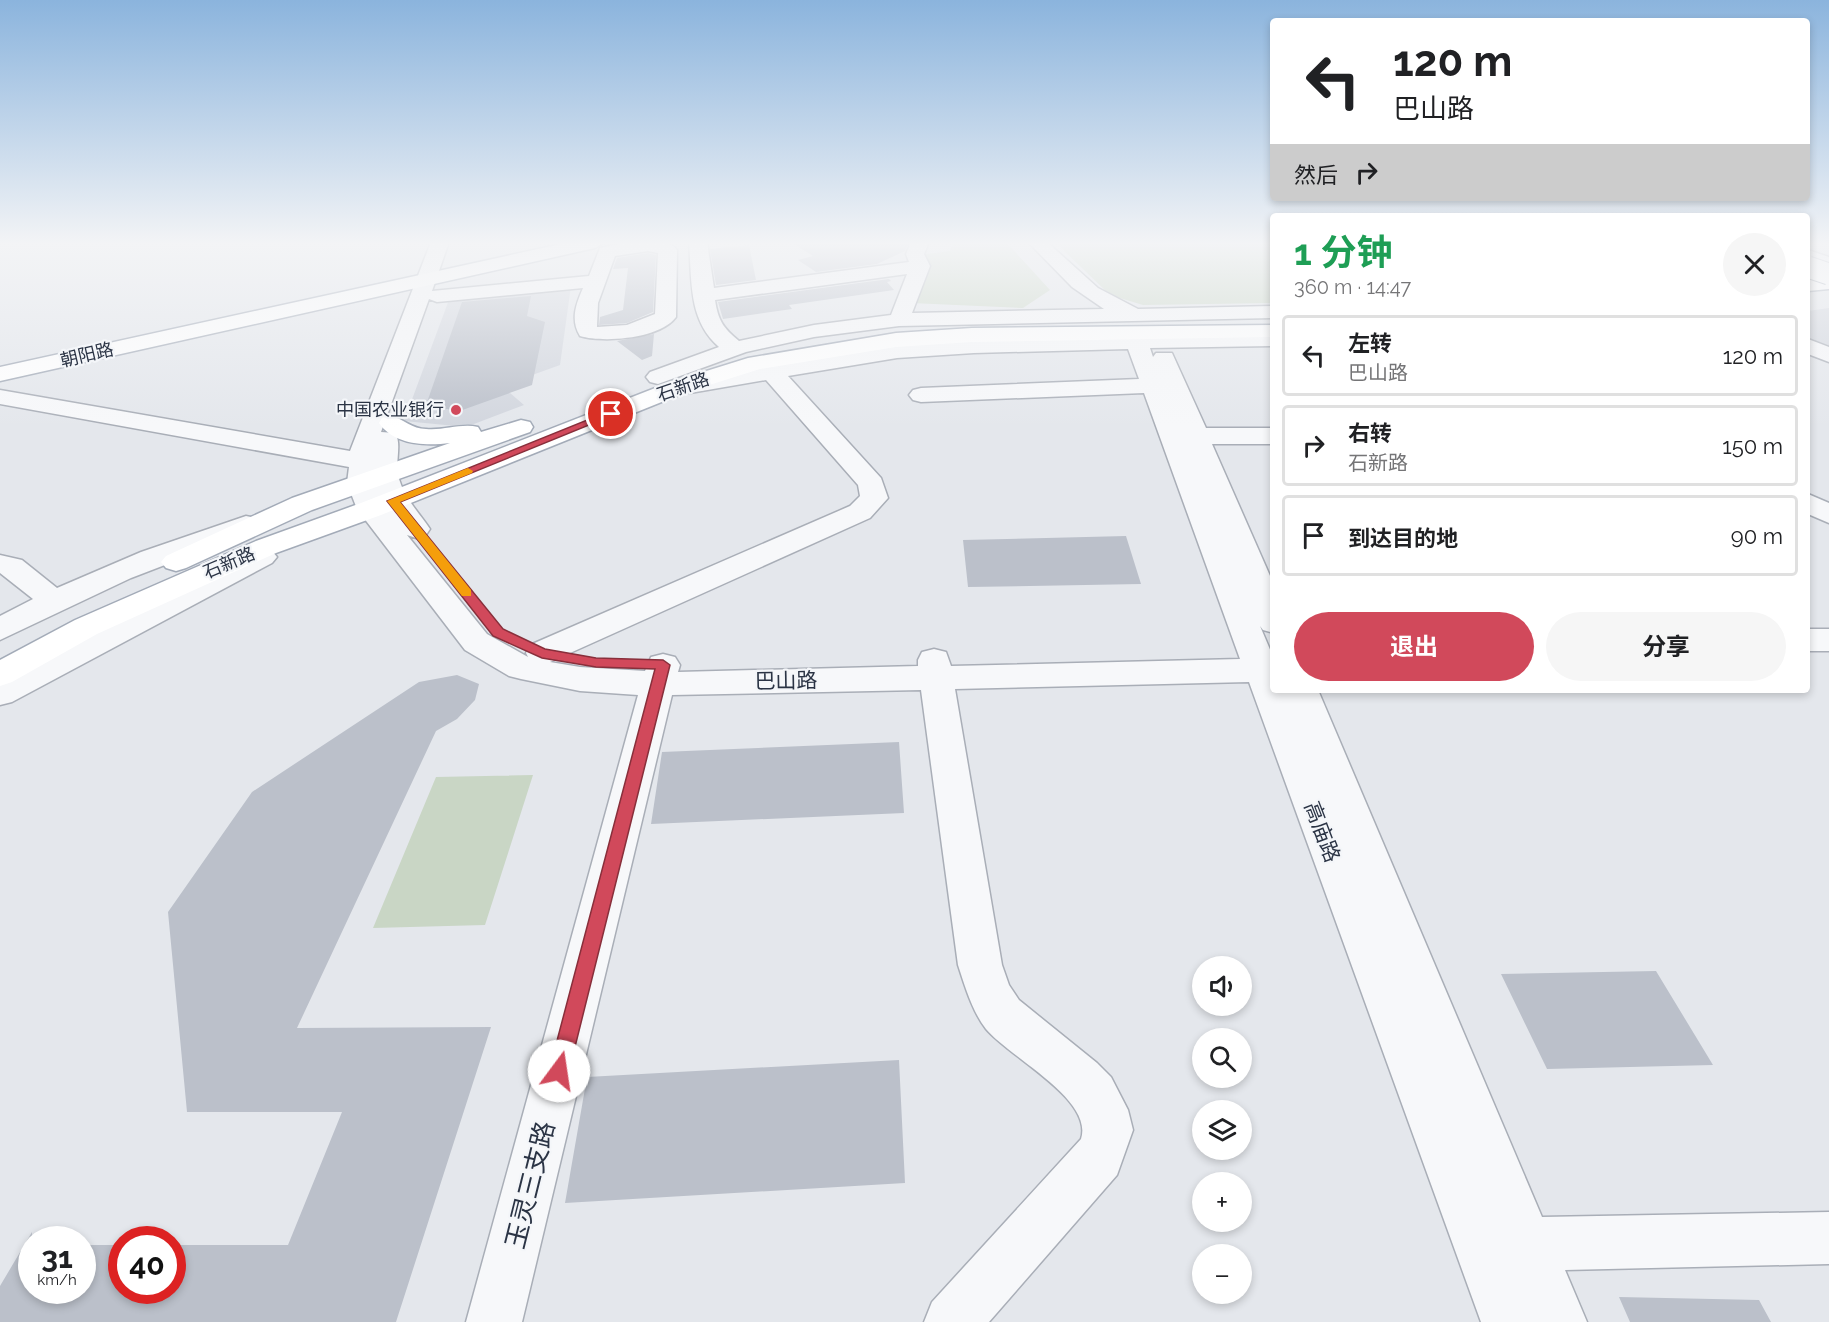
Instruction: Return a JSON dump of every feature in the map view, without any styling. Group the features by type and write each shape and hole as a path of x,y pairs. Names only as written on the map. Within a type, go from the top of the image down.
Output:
{"main road":[{"name":"朝阳路","path":"0,365 304,304"},
{"name":"朝阳路","path":"0,374 317,304"},
{"name":"石新路","path":"0,674 86,627 177,585 324,526 374,486 553,415 818,339 890,330 967,325 1270,320"},
{"name":"石新路","path":"0,651 129,584 302,504 374,486 667,383 756,363 896,340 972,335 1270,330"},
{"path":"391,423 397,431 408,435 441,436 553,415"}],"street":[{"path":"374,486 371,425 425,304"},
{"path":"374,486 429,304"},
{"path":"589,304 584,323 588,331 593,334 618,333 665,317 665,304"},
{"path":"706,304 707,317 714,331 735,349"},
{"path":"899,320 905,304"},
{"path":"1021,316 1050,309 1057,304"},
{"path":"1109,304 1116,308 1164,314"},
{"path":"667,383 735,349 814,331 899,320 1270,312"},
{"path":"667,383 897,351 974,346 1270,339"},
{"name":"高庙路","path":"1146,342 1152,386 1184,436"},
{"name":"高庙路","path":"1146,342 1267,654"},
{"path":"1810,347 1829,355"},
{"path":"542,653 860,512 874,498 871,484 771,370"},
{"path":"921,395 1152,386"},
{"path":"0,398 374,486"},
{"path":"1184,436 1270,436"},
{"name":"巴山路","path":"374,486 498,633 542,653 660,674"},
{"name":"巴山路","path":"374,486 476,642 521,668 580,679 660,674 935,668 1267,654"},
{"path":"1810,503 1829,515"},
{"path":"0,629 53,600 150,558 302,504"},
{"path":"0,693 324,526"},
{"path":"0,564 11,566 53,600"},
{"path":"1810,640 1829,640"},
{"path":"1810,657 1829,657"},
{"path":"935,668 980,965 990,993 1002,1014 1015,1028 1077,1076 1099,1100 1108,1128 1099,1157 952,1322"},
{"name":"玉灵三支路","path":"494,1322 660,674"},
{"name":"高庙路","path":"1281,693 1509,1322"},
{"name":"高庙路","path":"1302,693 1559,1322"},
{"path":"1527,1244 1829,1238"}],"shaded area":[{"path":"448,304 569,304 560,365 502,386 524,405 466,427 404,421"},
{"path":"1829,308 1829,350 1810,343 1810,311"}],"green space":[{"path":"927,304 1029,304 1023,308"},
{"path":"1139,304 1228,304 1143,305"},
{"path":"533,775 485,925 373,928 436,777"}],"building":[{"path":"461,304 529,304 527,316 545,322 532,385 454,413 448,409 425,408"},
{"path":"624,304 653,304 653,312 627,323 599,325 600,317 623,310"},
{"path":"718,304 798,304 789,305 792,309 723,319"},
{"path":"654,334 652,356 642,360 617,341"},
{"path":"1126,536 1141,584 968,587 963,540"},
{"path":"457,675 479,684 475,700 457,719 436,731 297,1028 491,1027 396,1322 0,1322 0,1286 18,1256 18,1304 96,1304 96,1245 108,1245 108,1304 186,1304 186,1245 288,1245 342,1112 187,1112 168,912 252,792 419,682"},
{"path":"899,742 904,813 651,824 662,752"},
{"path":"1656,971 1713,1065 1547,1069 1501,974"},
{"path":"899,1060 905,1183 565,1203 587,1077"},
{"path":"1619,1297 1759,1300 1771,1322 1630,1322"}],"slow traffic":[{"path":"467,593 393,501 468,471"}],"place":[{"name":"中国农业银行","path":"456,410"}],"route":[{"path":"559,1071 663,665 596,662 542,653 498,633 393,501 611,414"}]}
